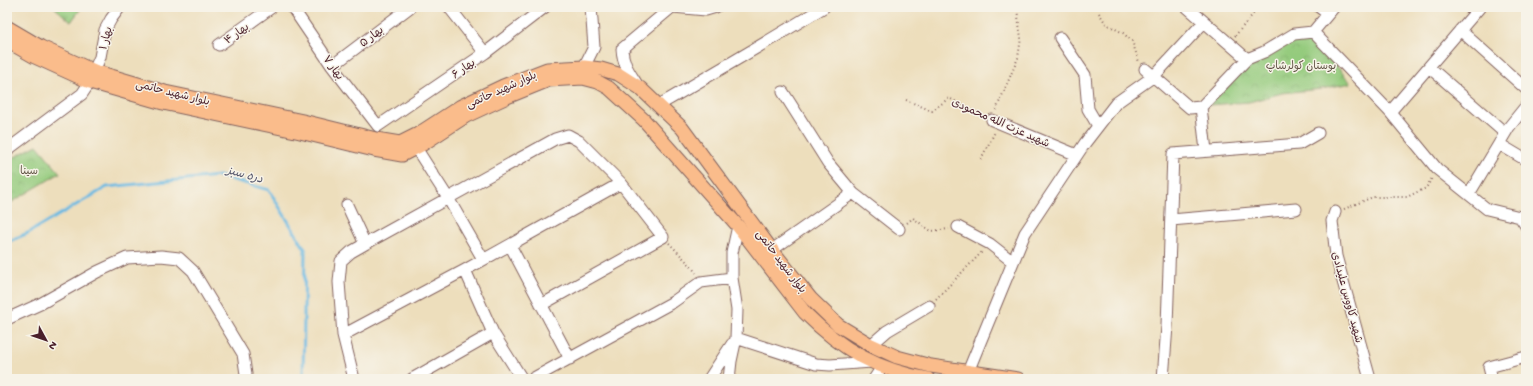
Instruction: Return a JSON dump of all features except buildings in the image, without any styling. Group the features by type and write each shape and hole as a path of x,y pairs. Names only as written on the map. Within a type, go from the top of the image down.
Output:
{"main road":[{"name":"بلوار شهید حاتمی","path":"7,28 92,76 303,121 376,140 400,143 418,134 461,106 503,86 547,69 584,67 601,69 618,74 640,88 682,128 772,250 811,299 838,325 871,345 897,357 966,375 1018,379"},
{"name":"بلوار شهید حاتمی","path":"7,41 35,57 92,76 162,103 402,155 416,148 466,116 549,80 583,78 598,82 609,88 644,120 738,226 805,313 816,324 847,349 877,365 928,379"},
{"path":"738,226 750,219"}],"street":[{"name":"بهار ۱","path":"7,150 82,94 100,57 105,30 120,7"},
{"name":"بهار ۴","path":"219,45 272,7"},
{"name":"بهار ۷","path":"292,7 332,66 378,126"},
{"name":"بهار ۵","path":"332,66 410,7"},
{"path":"449,7 485,52"},
{"name":"بهار ۶","path":"378,126 485,52 545,7"},
{"path":"584,67 594,47 591,7"},
{"path":"640,88 623,60 622,48 673,7 706,10 716,7"},
{"path":"659,106 710,74 785,32 824,7"},
{"path":"1187,7 1247,59"},
{"path":"1390,112 1480,7"},
{"path":"1313,32 1327,9"},
{"path":"966,375 1025,233 1077,155 1116,103 1204,22"},
{"path":"1460,30 1526,89"},
{"path":"1150,72 1190,108 1202,107 1247,59 1264,52 1294,34 1313,32"},
{"path":"1313,32 1390,112 1438,169 1487,209 1520,217 1526,226"},
{"path":"1060,38 1085,75 1088,109 1098,126"},
{"path":"1429,67 1505,133"},
{"path":"783,92 828,163 853,193 899,229"},
{"path":"1469,194 1505,133 1526,106"},
{"path":"1202,107 1206,152"},
{"name":"شهید عزت الله محمودی","path":"996,122 1077,155"},
{"path":"376,140 378,126"},
{"path":"1163,379 1167,326 1173,154 1299,144 1318,133"},
{"path":"354,379 343,335 339,282 341,261 350,252 555,139 568,135 580,141 621,183 663,237 541,305"},
{"path":"1499,144 1526,160"},
{"path":"416,148 448,198 483,259"},
{"path":"343,335 465,270 621,183"},
{"path":"772,250 853,193"},
{"path":"346,205 365,244"},
{"path":"1171,220 1296,209"},
{"name":"شهید کاووس علیدادی","path":"1335,212 1332,221 1336,256 1370,379"},
{"path":"729,379 736,338 737,310 732,278 732,253 738,226"},
{"path":"958,227 990,244 1013,262"},
{"path":"510,245 570,359"},
{"path":"7,319 40,304 96,272 127,258 161,256 179,258 193,271 244,354 246,374 244,379"},
{"path":"465,270 493,333 522,379"},
{"path":"532,379 673,302 702,282 732,278"},
{"path":"871,345 886,332 929,306"},
{"path":"412,379 493,333"},
{"path":"736,338 816,364 877,365 874,379"},
{"path":"710,379 736,338"},
{"path":"1492,379 1489,367 1526,357"}],"path":[{"path":"1229,43 1260,7"},
{"path":"981,160 1018,58 1021,38 1017,9"},
{"path":"1099,13 1106,24 1123,33 1132,42 1138,61 1150,72"},
{"name":"شهید عزت الله محمودی","path":"906,100 932,111 949,98 996,122"},
{"path":"1335,212 1374,197 1407,197 1426,188 1438,169"},
{"path":"899,229 913,218 932,231 958,227"},
{"path":"663,237 690,265 702,282"},
{"path":"929,306 990,244"}],"green space":[{"path":"54,7 82,7 71,22"},
{"name":"بوستان کولرشاپ","path":"1297,37 1317,43 1351,83 1321,89 1282,93 1249,102 1209,105 1244,69 1257,58"},
{"name":"سینا","path":"37,145 60,173 7,205 7,161"}],"waterway":[{"name":"دره سبز","path":"7,242 28,233 107,187 219,176 269,190 305,249 303,379"}]}
